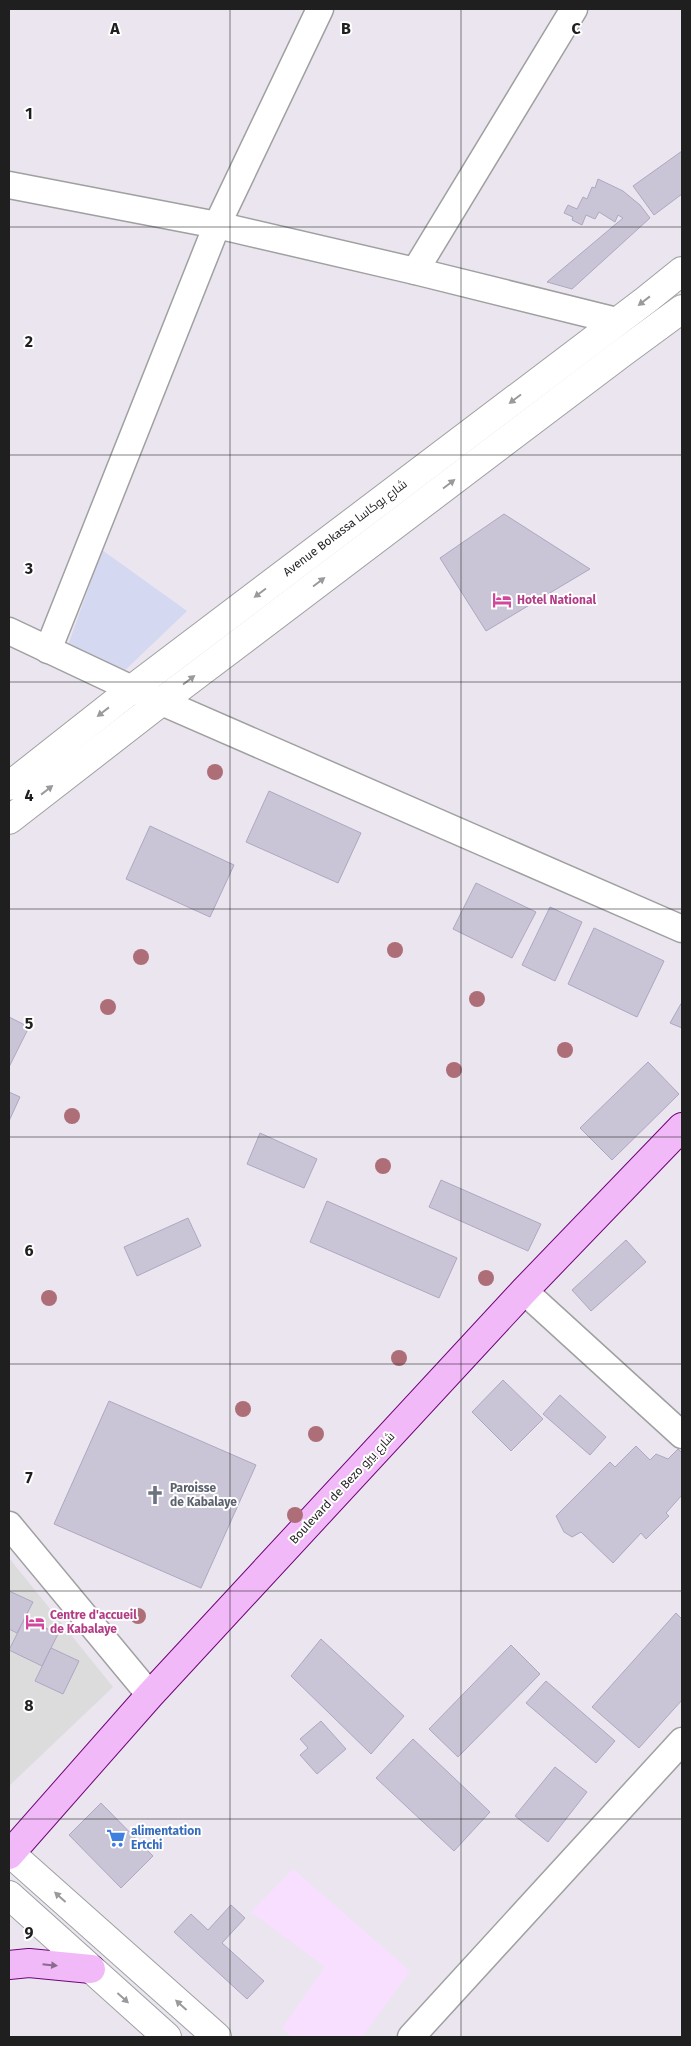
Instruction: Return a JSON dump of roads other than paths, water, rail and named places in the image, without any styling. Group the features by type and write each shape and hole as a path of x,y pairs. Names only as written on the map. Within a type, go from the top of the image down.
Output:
{"main road":[{"name":"Boulevard de Bezo شارع بيزو","path":"9,1854 150,1695 524,1292 682,1127"},
{"path":"9,1965 29,1963 91,1969"}],"street":[{"path":"48,650 217,225 320,9"},
{"path":"415,271 574,9"},
{"path":"9,185 217,225 617,321"},
{"name":"Avenue Bokassa شارع بوكاسا","path":"9,786 132,689 682,271"},
{"path":"9,820 161,702 606,365 680,313"},
{"path":"9,631 161,702 682,929"},
{"path":"524,1292 682,1435"},
{"path":"9,1524 150,1695"},
{"path":"411,2037 682,1742"},
{"path":"9,1854 218,2037"},
{"path":"9,1895 167,2037"}],"place":[{"name":"Hotel National","path":"502,600"},
{"name":"Paroisse de Kabalaye","path":"155,1495"},
{"name":"Centre d'accueil de Kabalaye","path":"35,1622"},
{"name":"alimentation Ertchi","path":"116,1838"}]}
